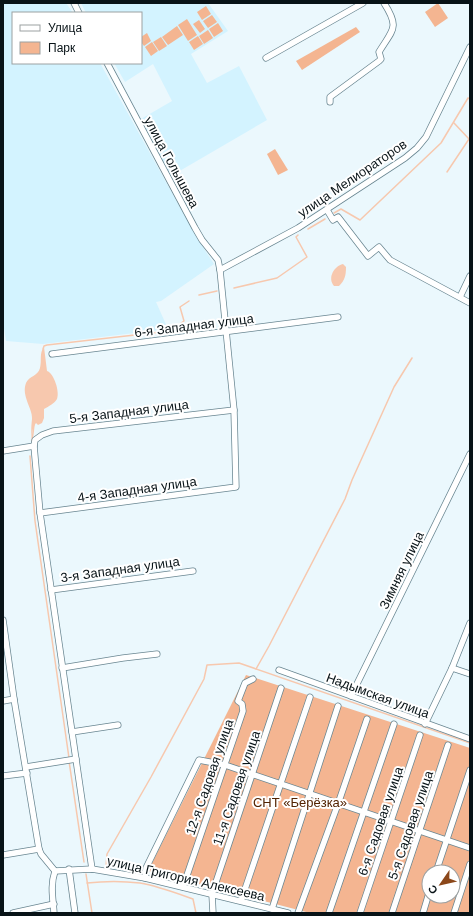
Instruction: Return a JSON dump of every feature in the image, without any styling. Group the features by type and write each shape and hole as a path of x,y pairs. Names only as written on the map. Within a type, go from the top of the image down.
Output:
{"street":[{"path":"74,3 78,12"},
{"path":"266,58 364,3"},
{"path":"330,102 330,97 381,59 379,52 394,28 393,16 384,3"},
{"name":"улица Мелиораторов","path":"220,270 283,237 327,210 405,158 417,148 426,137 470,47"},
{"name":"улица Голышева","path":"107,64 195,228 202,240 218,260 227,332 234,410 236,487"},
{"path":"327,210 333,220 338,217 368,256 379,247 390,260 470,303"},
{"path":"460,297 470,276"},
{"name":"6-я Западная улица","path":"52,354 338,317"},
{"name":"5-я Западная улица","path":"34,446 35,440 42,435 53,431 234,410"},
{"path":"3,451 34,446 40,513 92,869"},
{"name":"Зимняя улица","path":"351,696 470,454"},
{"name":"4-я Западная улица","path":"40,513 236,487"},
{"name":"3-я Западная улица","path":"51,590 193,571"},
{"path":"3,622 39,849 41,854 55,871 52,881 54,913"},
{"path":"426,724 452,668 470,623"},
{"path":"62,668 157,654"},
{"path":"452,668 470,674"},
{"name":"Надымская улица","path":"279,670 470,739"},
{"name":"12-я Садовая улица","path":"183,887 244,711 242,704 238,701 245,683 253,679"},
{"name":"11-я Садовая улица","path":"212,894 281,688"},
{"path":"241,901 310,697"},
{"path":"3,701 14,699"},
{"path":"272,909 338,706"},
{"path":"298,913 367,719"},
{"path":"330,913 394,724"},
{"path":"72,732 118,725"},
{"name":"6-я Садовая улица","path":"360,913 392,822 420,735"},
{"name":"5-я Садовая улица","path":"392,913 448,745"},
{"path":"3,776 76,759"},
{"path":"144,878 146,868 198,760 225,765 470,848"},
{"path":"438,864 470,770"},
{"path":"3,855 39,849"},
{"path":"454,913 470,864"},
{"path":"69,869 75,913"},
{"name":"улица Григория Алексеева","path":"55,871 69,869 92,869 144,878 288,913"},
{"path":"212,894 213,913"},
{"path":"13,913 54,904"}],"shaded area":[{"path":"3,3 66,3 72,12 12,12 12,64 101,64 197,238 214,264 161,301 156,302 168,329 43,344 6,341 3,322"},
{"path":"81,3 208,3 228,31 191,54 207,83 239,66 267,120 171,176 141,119 172,101 153,64 125,82 115,64 142,64 142,12 86,12"},
{"path":"343,264 346,267 344,279 339,286 334,286 331,279 332,273 337,267"},
{"path":"44,347 47,371 50,372 54,379 58,396 51,405 44,409 44,418 42,423 38,425 36,423 32,431 32,441 31,430 32,415 26,397 25,388 27,381 39,371"}],"green space":[{"path":"438,3 448,18 435,27 425,12"},
{"path":"206,6 211,14 202,20 197,12"},
{"path":"212,15 217,22 208,28 203,21"},
{"path":"187,19 197,35 188,41 178,25"},
{"path":"199,20 205,29 200,33 193,24"},
{"path":"218,23 223,31 214,37 209,29"},
{"path":"177,26 183,35 168,45 162,37"},
{"path":"356,27 360,32 302,70 296,61"},
{"path":"208,30 213,38 204,44 199,36"},
{"path":"147,33 151,41 144,46 142,43 142,36"},
{"path":"198,36 203,44 194,50 189,42"},
{"path":"161,37 167,46 159,51 153,42"},
{"path":"152,42 158,51 151,56 145,47"},
{"path":"275,149 288,170 278,175 267,154"},
{"name":"СНТ «Берёзка»","path":"246,675 470,748 470,913 310,913 148,871"}],"waterway":[{"path":"334,213 341,209 360,220 441,143 468,98 470,99"},
{"path":"447,172 469,139 454,123"},
{"path":"308,229 325,219"},
{"path":"234,288 277,278 307,257 296,237 298,235"},
{"path":"199,295 217,291"},
{"path":"43,349 44,346 47,345 170,331 184,321 180,307 189,301"},
{"path":"256,669 345,499 352,480 394,387 412,358"},
{"path":"32,441 34,425"},
{"path":"30,456 35,521 69,758"},
{"path":"106,867 107,854 204,679 207,665 239,663 470,743"},
{"path":"69,761 84,862"},
{"path":"86,874 92,913"},
{"path":"87,883 127,882 153,886 193,899 196,913"}]}
